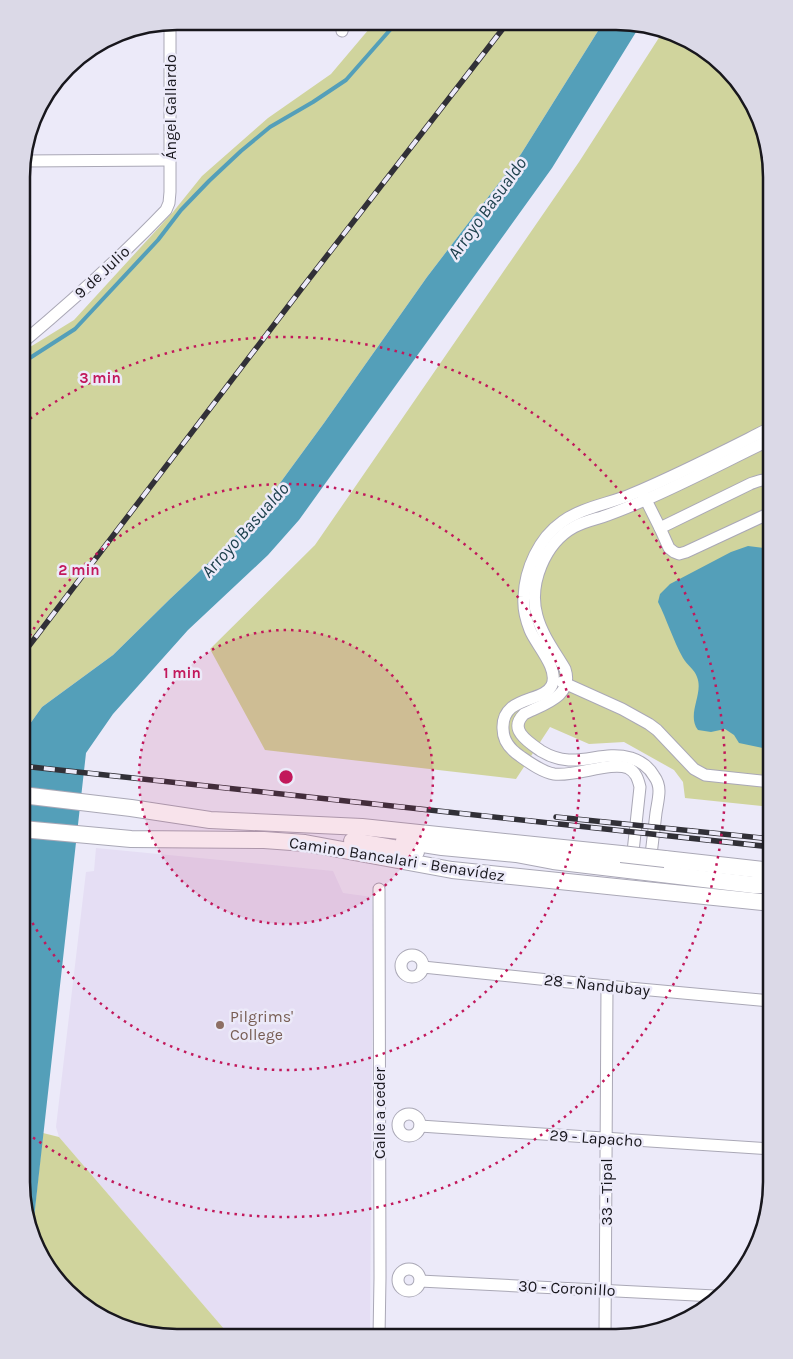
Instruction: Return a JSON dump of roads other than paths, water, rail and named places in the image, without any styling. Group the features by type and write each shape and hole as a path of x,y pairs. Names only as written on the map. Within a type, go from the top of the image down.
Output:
{"main road":[{"name":"Camino Bancalari - Benavídez","path":"30,796 210,820 323,825 422,833 763,870"},
{"path":"323,825 442,848 516,854 553,862"},
{"name":"Camino Bancalari - Benavídez","path":"30,829 131,839 264,840 305,843 452,870 763,902"},
{"path":"305,843 336,839 458,858 553,862 763,886"}],"street":[{"name":"Ángel Gallardo","path":"170,30 170,192"},
{"path":"31,161 170,160"},
{"name":"9 de Julio","path":"30,336 113,263 166,210 170,192"},
{"path":"649,872 659,790 653,774 640,762 621,756 572,761 562,760 529,743 518,731 520,718 524,714 556,698 563,692 567,684 566,669 542,630 536,616 536,579 553,545 571,528 583,522 604,516 763,432"},
{"path":"631,870 640,787 635,774 628,768 611,767 577,774 550,774 511,749 505,739 503,732 504,718 511,708 546,692 552,686 554,680 552,668 530,631 525,611 525,586 529,568 536,552 550,533 562,522 584,511 631,495 643,495 763,443"},
{"path":"660,528 750,484 763,480"},
{"path":"643,495 669,548 680,554 763,516"},
{"path":"554,680 638,716 657,730 699,773 763,781"},
{"path":"537,767 546,753"},
{"name":"Calle a ceder","path":"379,889 379,1329"},
{"name":"28 - Ñandubay","path":"423,967 763,1000"},
{"name":"33 - Tipal","path":"605,1329 607,986"},
{"name":"29 - Lapacho","path":"420,1126 763,1149"},
{"name":"30 - Coronillo","path":"420,1281 710,1296"}],"water":[{"name":"Arroyo Basualdo","path":"599,30 637,31 552,168 299,520 268,555 188,630 113,714 86,753 34,1216 30,1192 30,724 42,707 113,655 219,553 261,509 427,277 521,154"},
{"path":"748,546 763,548 763,748 739,743 734,735 725,729 711,732 698,730 694,717 699,684 697,677 679,651 658,602 660,594 670,584 731,552"}],"waterway":[{"path":"30,358 75,329 158,240 181,210 241,151 270,127 346,80 390,30"}],"railway":[{"path":"30,645 502,30"},
{"path":"30,767 763,846"},
{"path":"556,817 763,838"}],"place":[{"name":"Pilgrims' College","path":"220,1025"}]}
